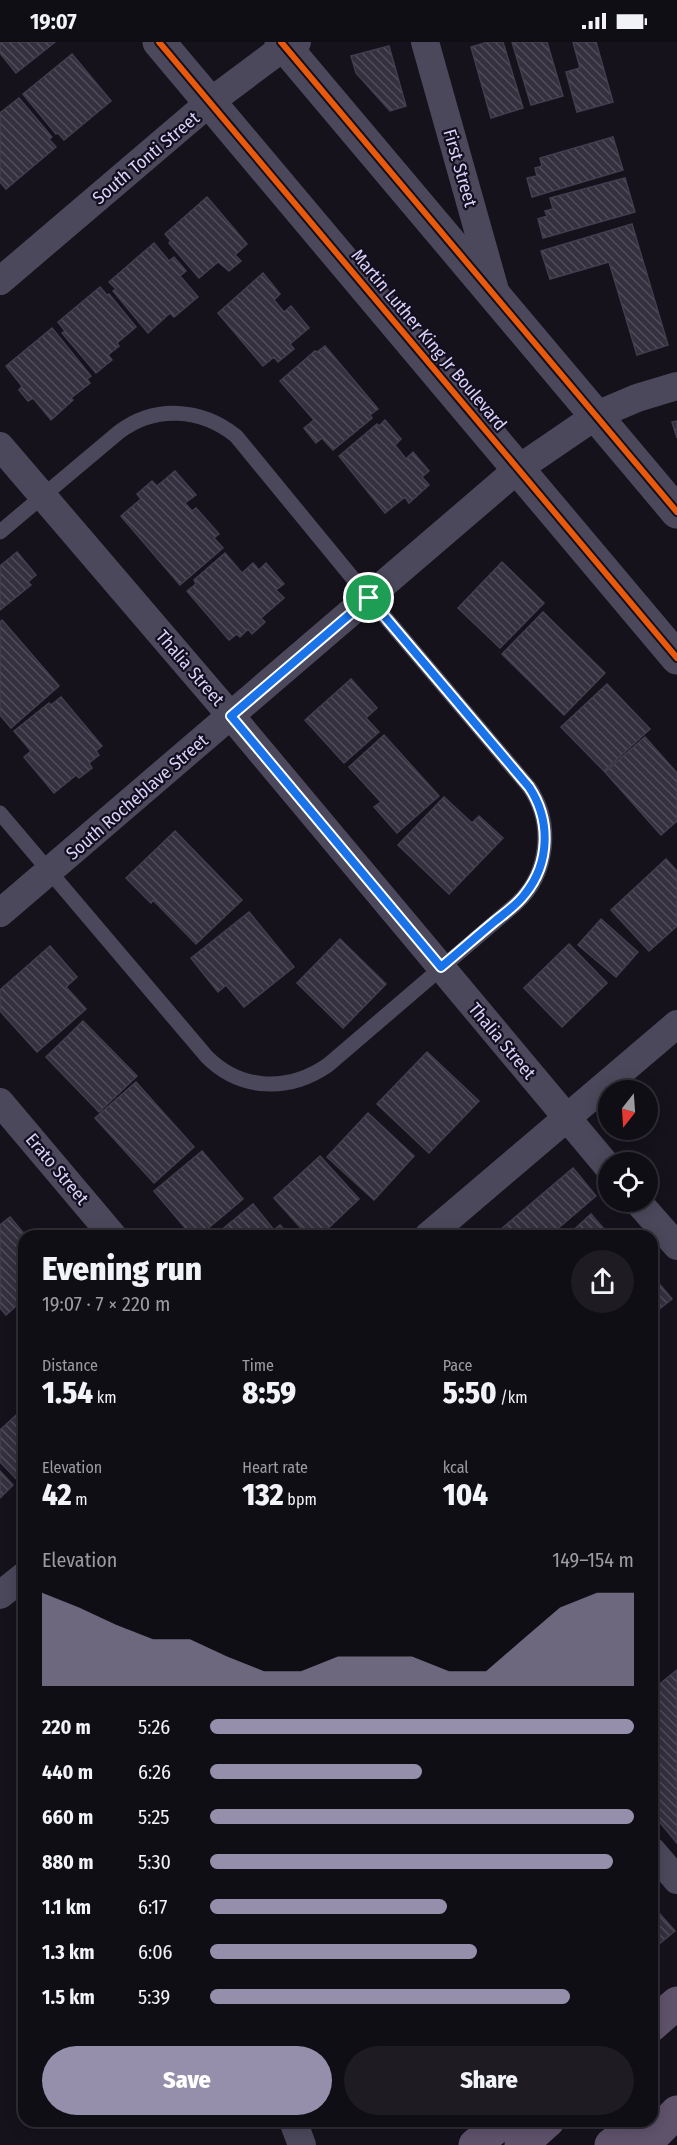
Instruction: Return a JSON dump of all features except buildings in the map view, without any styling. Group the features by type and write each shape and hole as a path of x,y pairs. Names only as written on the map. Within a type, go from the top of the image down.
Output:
{"main road":[{"path":"658,2008 677,1997"},
{"path":"658,2020 677,2003"},
{"path":"658,2106 677,2091"},
{"path":"644,2145 677,2112"},
{"path":"475,2145 497,2127"},
{"path":"521,2145 541,2127"},
{"path":"611,2145 634,2127"}],"street":[{"name":"Martin Luther King Jr Boulevard","path":"159,42 677,658"},
{"name":"First Street","path":"425,42 496,294"},
{"name":"South Tonti Street","path":"0,281 210,102 288,43"},
{"path":"288,43 677,512"},
{"name":"South Rocheblave Street","path":"0,913 518,469 597,416 637,398 677,386"},
{"name":"Thalia Street","path":"0,446 231,716 598,1155"},
{"path":"435,1230 677,1024"},
{"name":"Erato Street","path":"0,1102 108,1230"},
{"path":"647,1212 677,1246"},
{"path":"0,1595 18,1580"},
{"path":"658,1858 677,1880"},
{"path":"295,2127 302,2145"}],"lane":[{"path":"0,532 118,432 139,420 170,413 202,417 224,426 236,436 529,787 537,800 544,821 545,844 538,873 527,893 328,1065 316,1074 288,1084 266,1085 251,1083 224,1071 207,1057 0,813"}],"cycle path":[{"path":"159,42 677,658"},
{"path":"281,42 677,512"}],"route":[{"path":"369,598 529,787 537,800 544,821 543,858 535,880 527,893 441,967 231,716 369,598"}]}
